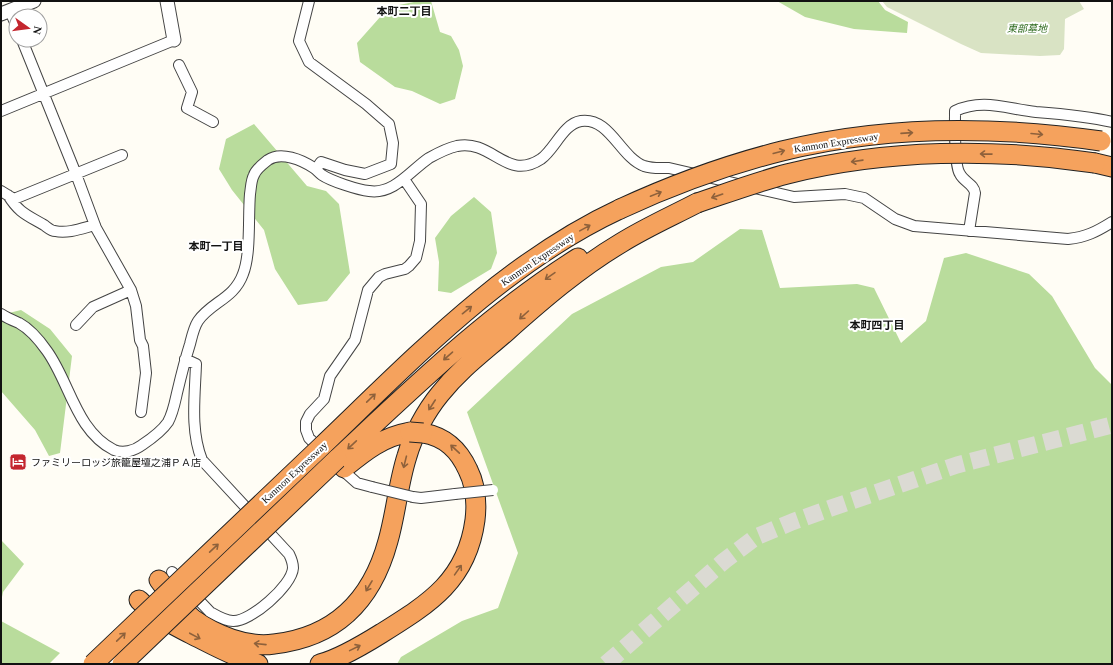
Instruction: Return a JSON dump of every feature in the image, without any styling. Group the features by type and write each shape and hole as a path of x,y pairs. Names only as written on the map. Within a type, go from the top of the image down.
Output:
{"highway":[{"name":"Kanmon Expressway","path":"93,664 423,349 461,315 539,255 584,228 620,209 690,180 736,164 783,151 877,135 979,131 1030,133 1106,143"},
{"name":"Kanmon Expressway","path":"340,463 448,356 554,273 584,254 614,238 697,203 788,174 834,164 880,158 978,153 1020,154 1103,165"},
{"path":"166,576 175,601 193,618 235,640 270,645 297,640 321,632 342,619 361,598 377,571 388,541 402,476 412,442 426,414 446,385 525,314 582,269 620,243 697,203"},
{"path":"122,664 226,565 263,538 340,463 388,438 417,433 436,436 461,455 472,478 475,492 476,509 474,531 468,551 460,567 447,585 412,614 366,643 320,664"},
{"path":"139,600 148,610 166,621 241,659 258,664"}],"street":[{"path":"11,8 34,1"},
{"path":"1,111 174,40 167,1"},
{"path":"309,1 299,41 309,62 366,104 389,124 393,143 391,164 365,174 345,170 321,162 316,169"},
{"path":"25,48 95,225 131,290 136,306 146,373 141,412"},
{"path":"179,65 192,92 187,108 213,122"},
{"path":"969,231 975,193 974,189 959,174 957,165 955,111 965,106 984,104 1034,112 1080,116 1112,122"},
{"path":"1,314 11,321 18,323 33,334 42,344 56,364 76,407 87,426 101,440 115,450 131,451 151,439 167,424 173,409 185,359 198,322 204,315 233,292 244,272 248,248 251,183 254,173 268,160 278,156 296,159 316,169 322,175 340,183 371,192 386,189 404,180 430,158 444,151 462,146 477,147 485,150 510,165 518,167 532,164 544,156 570,127 584,121 596,123 604,128 627,154 634,160 647,167 656,169 669,168 794,197 845,194 864,198 895,219 914,226 1068,240 1082,238 1096,232 1112,222"},
{"path":"5,193 14,199 122,155"},
{"path":"404,180 421,204 420,241 416,258 405,269 384,274 372,284 368,290 355,340 330,376 324,399 310,414 306,422 306,430 309,438 348,476 357,482 372,487 421,498 493,490"},
{"path":"5,193 20,210 52,231 69,232 95,225"},
{"path":"76,325 92,307 131,290"},
{"path":"166,576 210,612 218,617 233,621 251,615 274,598 288,582 293,569 289,554 202,460 198,450 194,428 196,364 185,359"}],"green space":[{"path":"419,1 431,1 440,32 451,36 459,50 463,66 455,99 440,104 412,91 395,87 360,62 357,43 389,7"},
{"path":"777,1 878,1 885,10 908,22 907,33 854,29 805,17"},
{"name":"東部墓地","path":"882,1 1079,1 1084,9 1065,19 1064,49 1060,55 1040,56 981,53 887,7"},
{"path":"254,124 307,186 326,191 339,204 350,273 327,301 298,305 275,269 264,230 232,190 219,169 226,139"},
{"path":"474,197 491,212 497,253 491,269 451,293 438,291 439,262 435,238 451,216"},
{"path":"740,229 762,230 780,288 857,284 874,288 901,343 926,321 944,258 966,253 1029,274 1052,296 1095,368 1112,385 1112,664 397,664 401,657 462,621 498,608 518,553 467,412 572,314 661,267 693,262"},
{"path":"21,310 50,329 72,356 60,453 49,456 35,430 1,391 1,315"},
{"path":"1,540 24,564 3,592 1,602"},
{"path":"1,621 60,653 49,664 1,664"}],"tunnel":[{"path":"606,664 724,561 756,537 831,508 957,465 1112,425"}],"place":[{"name":"ファミリーロッジ旅籠屋壇之浦ＰＡ店","path":"18,462"}],"district":[{"name":"本町二丁目","path":"404,11"},
{"name":"本町一丁目","path":"216,246"},
{"name":"本町四丁目","path":"877,325"}]}
